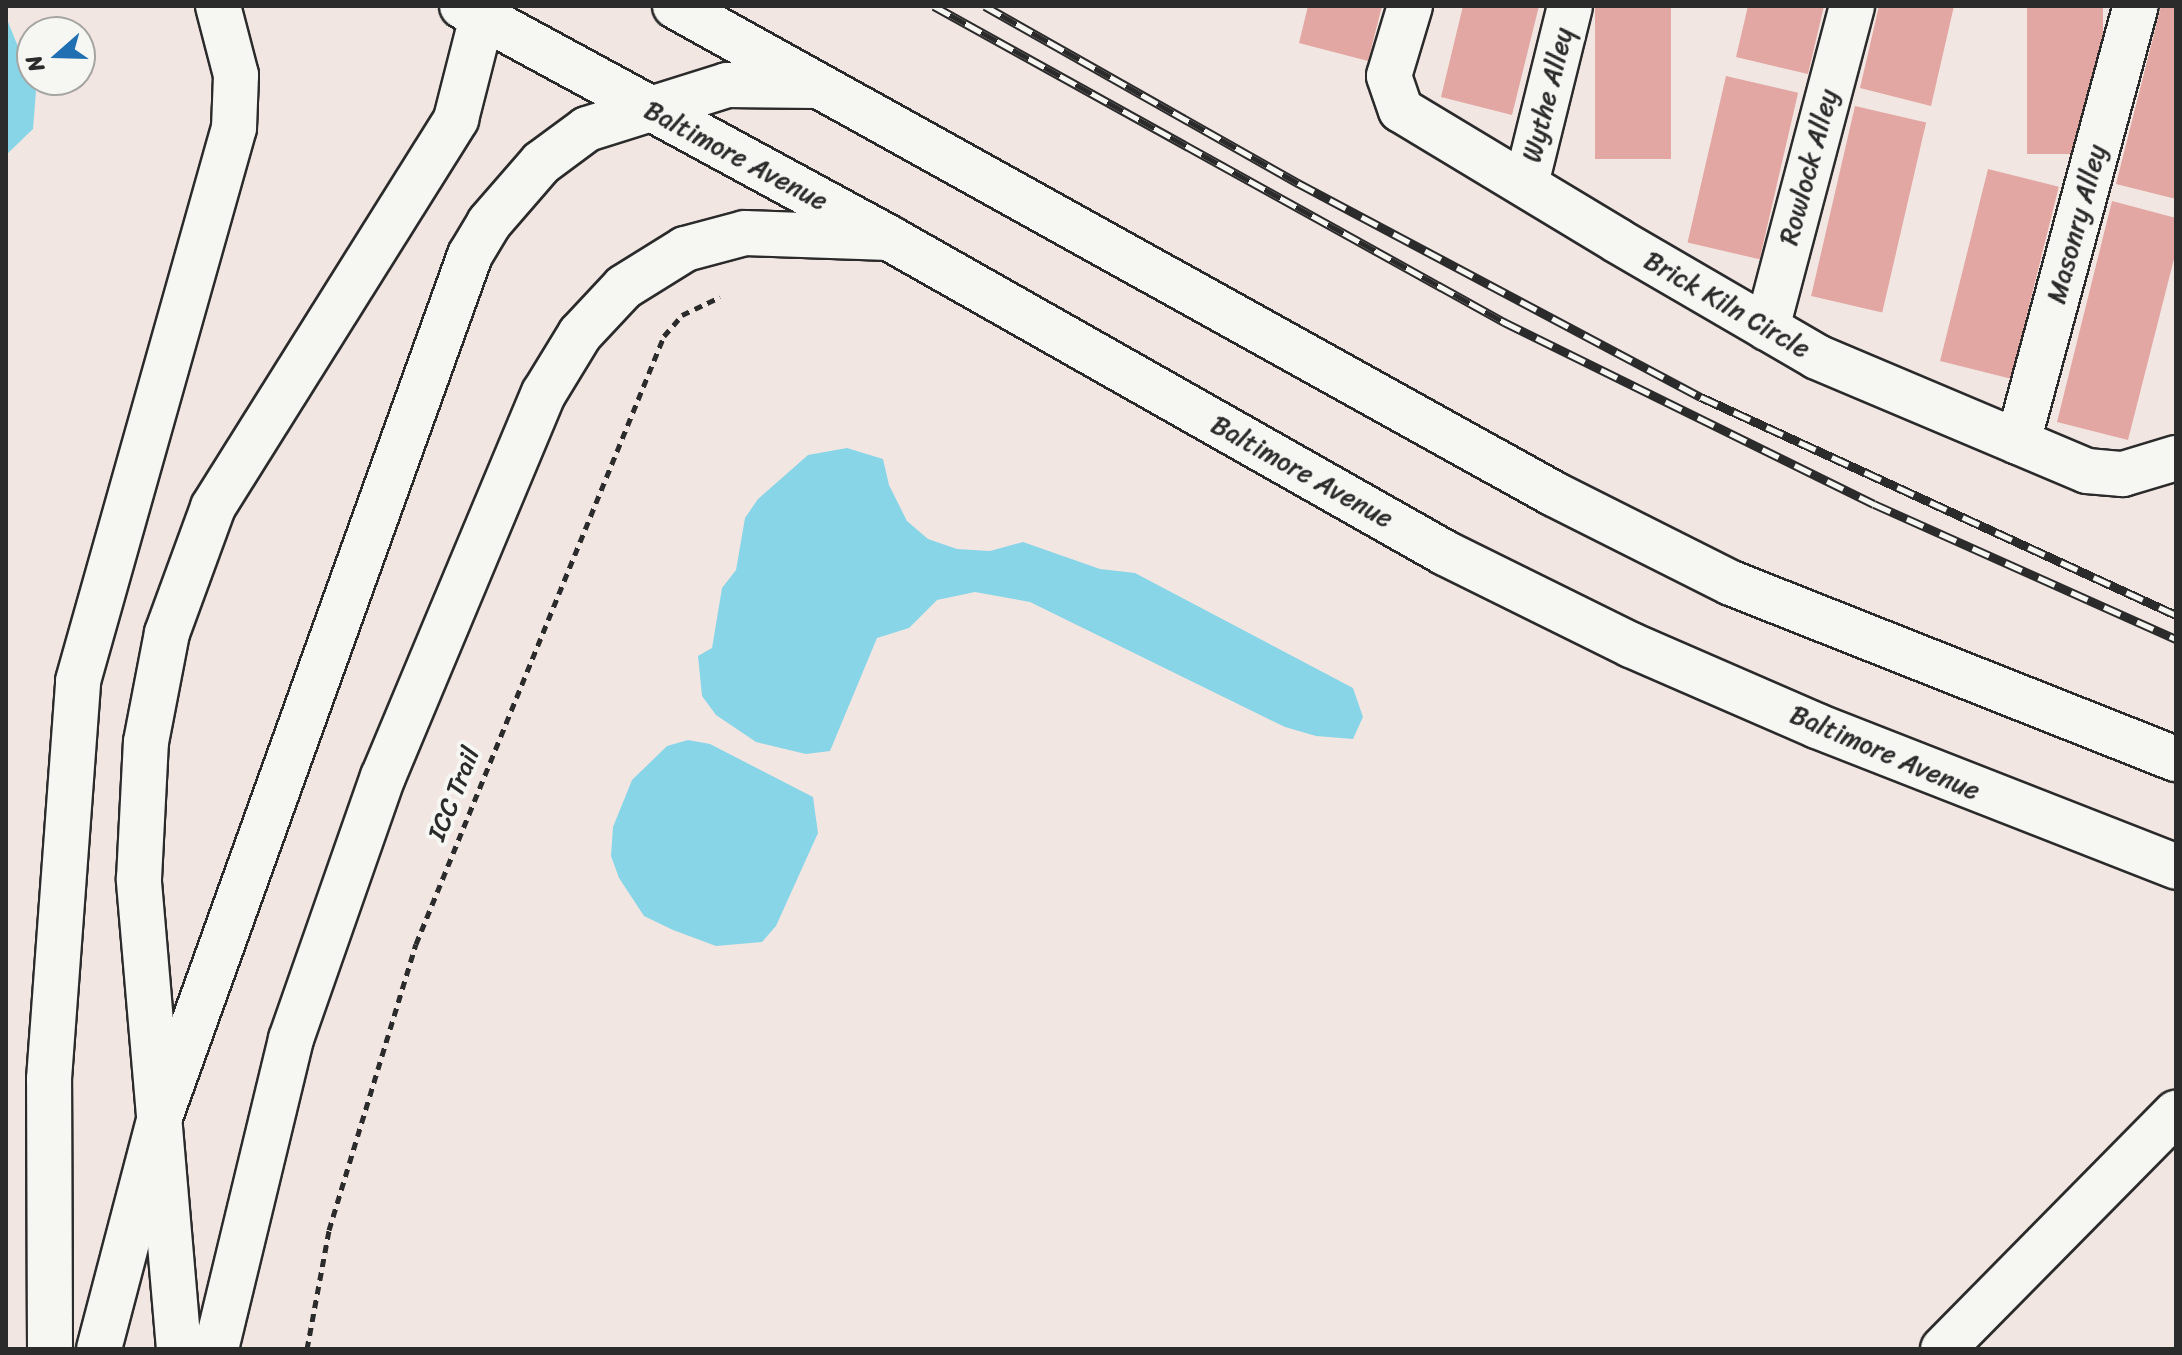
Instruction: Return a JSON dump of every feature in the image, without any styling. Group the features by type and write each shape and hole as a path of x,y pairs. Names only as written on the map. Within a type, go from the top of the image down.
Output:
{"main road":[{"path":"50,1349 49,1079 78,681 234,128 236,75 218,6"},
{"path":"675,6 1493,463 1731,583 2176,759"},
{"name":"Brick Kiln Circle","path":"1410,6 1389,76 1401,110 1767,328 1918,403 2087,471 2123,474 2176,458"},
{"name":"Wythe Alley","path":"1526,184 1570,6"},
{"name":"Rowlock Alley","path":"1767,328 1852,6"},
{"name":"Masonry Alley","path":"2018,442 2136,6"},
{"path":"179,1349 139,879 146,742 167,633 213,507 456,119 474,10"},
{"name":"Baltimore Avenue","path":"474,10 648,109 889,238 1445,553 1631,645 2171,872"},
{"path":"99,1349 160,1117 470,255 489,223 541,163 587,129 727,85 816,86"},
{"path":"216,1349 291,1039 383,777 544,393 580,334 624,287 685,249 745,233 889,238"},
{"path":"1943,1349 2176,1113"}],"path":[{"name":"ICC Trail","path":"307,1349 329,1230 421,930 664,336 682,315 720,297"}],"water":[{"path":"6,17 16,42 16,96 36,96 33,129 6,155"},
{"path":"847,448 883,459 889,485 907,521 928,539 957,549 990,551 1023,542 1100,569 1135,573 1353,688 1363,717 1353,739 1316,736 1285,727 1030,602 975,592 937,600 909,628 877,638 830,751 806,754 756,742 716,715 702,696 698,656 712,648 722,588 736,570 745,518 758,499 808,455"},
{"path":"688,740 710,744 813,797 818,833 776,926 762,942 716,946 673,930 644,916 619,878 611,856 613,827 632,780 667,746"}],"building":[{"path":"1308,6 1382,6 1368,61 1299,43"},
{"path":"1463,6 1539,6 1512,115 1441,97"},
{"path":"1595,6 1671,6 1671,159 1595,159"},
{"path":"1748,6 1824,6 1808,74 1736,57"},
{"path":"1879,6 1954,6 1931,106 1860,88"},
{"path":"2027,6 2103,6 2103,154 2027,154"},
{"path":"2161,6 2176,6 2176,199 2116,184"},
{"path":"1726,76 1798,93 1760,259 1688,243"},
{"path":"1855,106 1926,122 1882,312 1811,296"},
{"path":"1988,169 2059,187 2011,379 1940,361"},
{"path":"2112,201 2176,218 2176,251 2128,440 2057,422"}],"railway":[{"path":"934,6 1504,322 1874,504 2176,639"},
{"path":"985,6 1298,183 1701,397 2176,615"}]}
